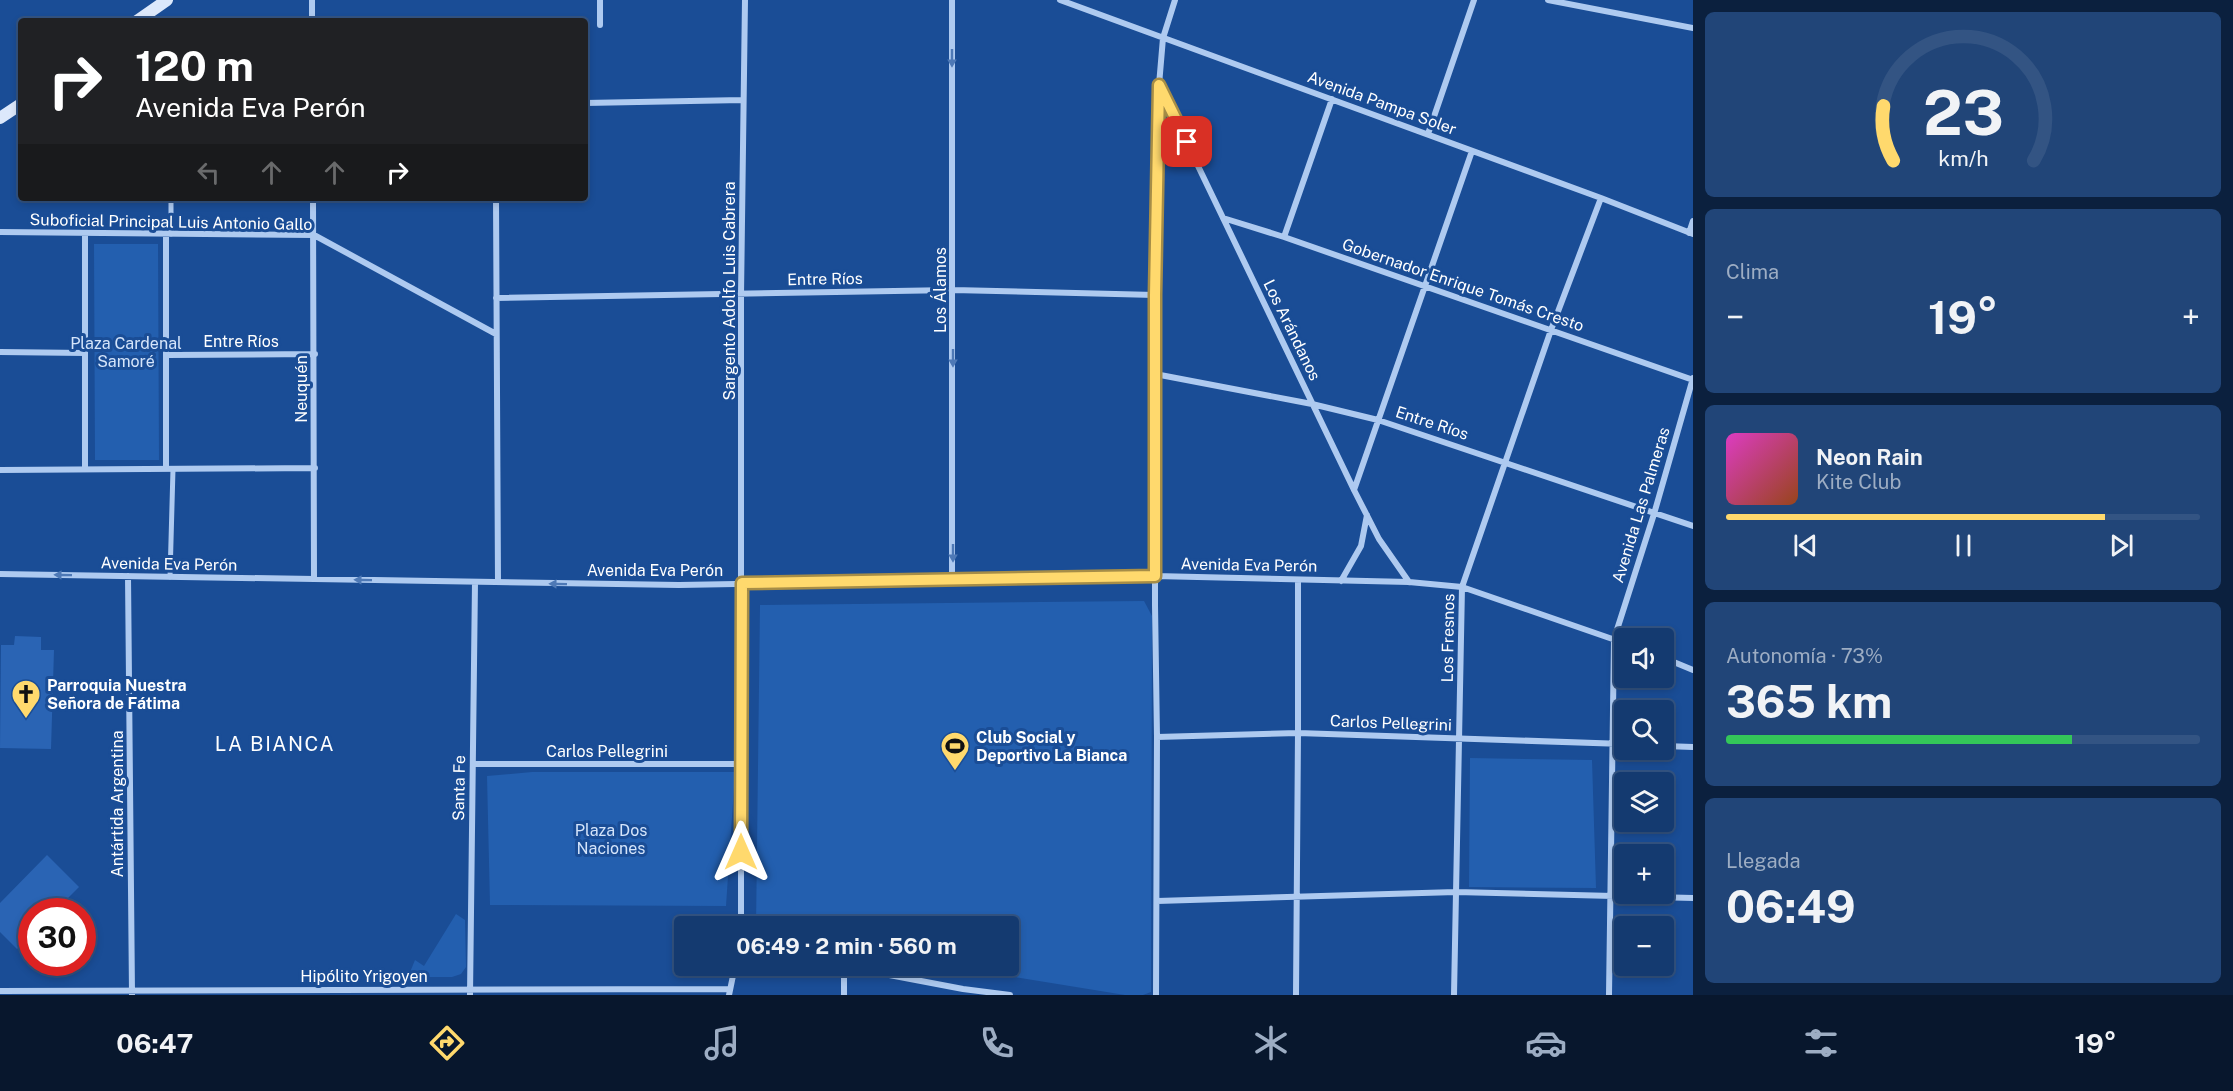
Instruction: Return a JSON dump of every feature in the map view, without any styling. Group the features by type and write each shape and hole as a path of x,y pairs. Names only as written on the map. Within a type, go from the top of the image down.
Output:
{"main road":[{"path":"141,18 167,0"}],"street":[{"path":"312,0 312,18"},
{"path":"600,0 600,25"},
{"name":"Sargento Adolfo Luis Cabrera","path":"741,916 741,295 745,0"},
{"name":"Los Álamos","path":"952,0 952,580"},
{"name":"Avenida Pampa Soler","path":"1060,0 1601,198 1691,234"},
{"path":"1156,995 1155,295 1159,85 1163,38 1175,0"},
{"path":"1428,134 1474,0"},
{"path":"1548,0 1693,28"},
{"name":"Los Arándanos","path":"1159,85 1354,490 1379,539 1409,582"},
{"path":"1284,237 1332,99"},
{"path":"588,103 743,100"},
{"path":"1354,490 1472,151"},
{"name":"Los Fresnos","path":"1454,995 1462,587 1504,461 1601,198"},
{"path":"170,577 167,355 168,234 171,201"},
{"name":"Neuquén","path":"314,201 314,579"},
{"path":"496,201 498,582"},
{"name":"Gobernador Enrique Tomás Cresto","path":"1223,218 1693,379"},
{"path":"1691,234 1693,221"},
{"name":"Suboficial Principal Luis Antonio Gallo","path":"0,232 314,235 496,334"},
{"path":"84,233 85,469"},
{"name":"Entre Ríos","path":"496,298 953,290 1155,295"},
{"path":"0,352 85,353"},
{"name":"Entre Ríos","path":"167,355 315,354"},
{"name":"Entre Ríos","path":"1155,374 1312,404 1378,420 1693,526"},
{"name":"Avenida Las Palmeras","path":"1618,628 1654,514 1693,379"},
{"path":"0,470 315,468"},
{"path":"1341,581 1361,546 1367,515"},
{"name":"Avenida Eva Perón","path":"0,574 680,585 1155,576 1409,582 1462,587 1614,639"},
{"name":"Antártida Argentina","path":"128,576 132,993"},
{"path":"1296,995 1298,580"},
{"name":"Santa Fe","path":"470,992 475,582"},
{"name":"Avenida Las Palmeras","path":"1608,995 1614,639"},
{"path":"1674,662 1693,670"},
{"name":"Carlos Pellegrini","path":"1157,737 1298,733 1611,744"},
{"path":"1674,746 1693,747"},
{"name":"Carlos Pellegrini","path":"473,764 741,764"},
{"path":"1157,901 1456,892 1693,898"},
{"path":"729,992 733,976"},
{"path":"843,976 844,995"},
{"path":"889,976 963,992 1010,995"},
{"name":"Hipólito Yrigoyen","path":"0,991 132,993 729,992"}],"green space":[{"name":"Plaza Cardenal Samoré","path":"94,244 158,244 159,460 95,460"},
{"name":"Club Social y Deportivo La Bianca","path":"1144,601 1152,616 1151,992 1143,995 1125,995 1009,976 1019,976 1019,916 756,916 760,605"},
{"path":"1470,758 1592,760 1596,888 1469,887"},
{"name":"Plaza Dos Naciones","path":"532,772 735,772 726,906 490,905 487,776"},
{"path":"456,914 465,920 466,967 461,974 452,977 408,977 415,960 424,966"}],"building":[{"name":"Parroquia Nuestra Señora de Fátima","path":"15,636 41,637 41,650 54,650 51,749 0,748 1,645 14,645"},
{"path":"47,855 79,887 68,898 18,898 17,949 0,932 0,903"}],"place":[{"name":"Parroquia Nuestra Señora de Fátima","path":"26,720"},
{"name":"Club Social y Deportivo La Bianca","path":"955,772"}],"district":[{"name":"LA BIANCA","path":"275,744"}],"route":[{"path":"741,852 742,583 1155,576 1155,295 1159,85 1187,142"}]}
